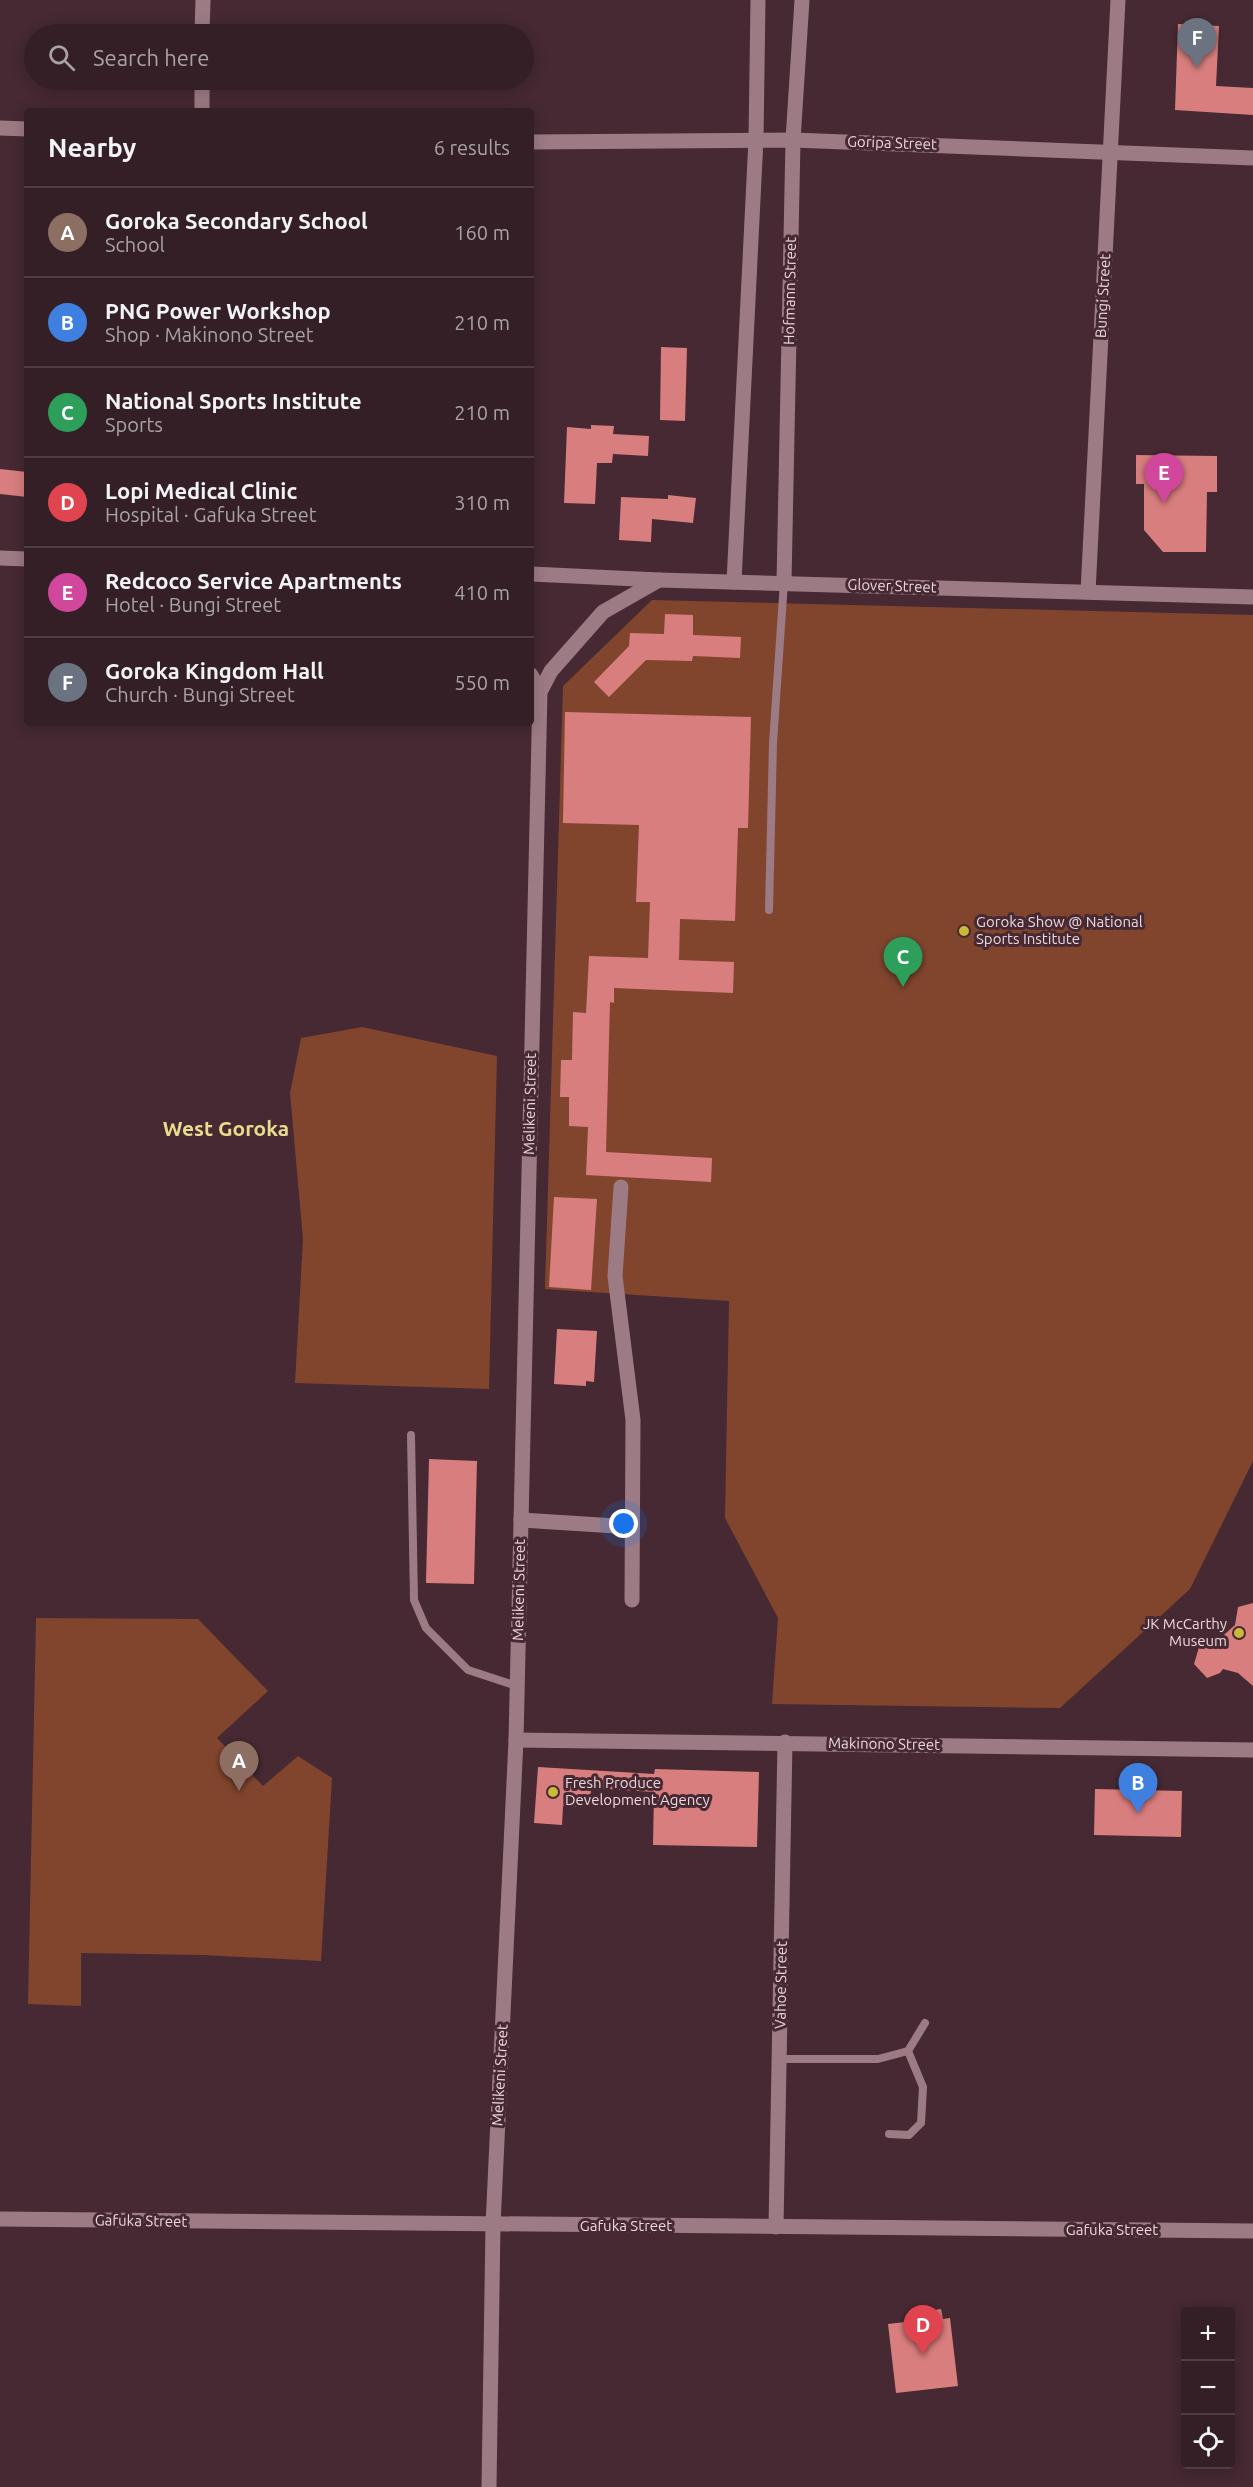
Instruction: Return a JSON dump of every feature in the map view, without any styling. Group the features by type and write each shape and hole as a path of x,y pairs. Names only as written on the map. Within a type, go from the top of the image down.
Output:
{"street":[{"path":"202,24 203,0"},
{"path":"734,582 756,139 758,0"},
{"name":"Hofmann Street","path":"784,582 793,140 802,0"},
{"name":"Bungi Street","path":"1088,592 1118,0"},
{"path":"202,90 202,108"},
{"path":"0,128 24,129"},
{"name":"Goripa Street","path":"534,142 756,139 1253,158"},
{"path":"0,558 24,559"},
{"name":"Glover Street","path":"534,574 658,580 1253,597"},
{"name":"Melikeni Street","path":"489,2487 493,2225 516,1740 540,692 551,671 603,612 658,580"},
{"name":"Melikeni Street","path":"534,681 540,692"},
{"path":"621,1187 615,1276 633,1420 632,1600"},
{"path":"521,1520 632,1527"},
{"name":"Makinono Street","path":"516,1740 1253,1750"},
{"name":"Vahoe Street","path":"776,2227 785,1742"},
{"name":"Gafuka Street","path":"0,2219 1253,2231"}],"lane":[{"path":"769,910 773,744 784,582"},
{"path":"411,1435 414,1600 426,1628 468,1670 517,1686"},
{"path":"780,2059 879,2059 908,2051 926,2023"},
{"path":"889,2134 909,2135 921,2123 923,2087 908,2051"}],"shaded area":[{"path":"652,600 1253,615 1253,1461 1190,1589 1060,1708 772,1704 778,1618 725,1518 729,1301 545,1289 563,686"},
{"path":"362,1027 497,1056 489,1389 295,1383 303,1239 290,1093 301,1038"},
{"path":"36,1618 198,1619 268,1691 217,1738 263,1786 298,1756 332,1778 321,1961 203,1955 81,1953 81,2006 28,2004"}],"building":[{"path":"1178,24 1219,26 1216,86 1253,88 1253,115 1175,110"},
{"path":"661,347 687,348 685,421 660,420"},
{"path":"591,425 614,426 613,434 649,436 648,456 613,454 612,463 597,463 595,504 564,503 567,427 591,429"},
{"path":"1136,455 1217,456 1217,492 1207,492 1206,552 1163,552 1144,530 1144,484 1136,484"},
{"path":"0,469 24,472 24,497 0,494"},
{"path":"668,495 696,498 693,523 652,519 651,542 619,540 621,497 668,499"},
{"path":"665,614 693,615 693,635 741,637 740,658 693,656 692,661 646,660 609,697 594,682 629,646 630,633 664,634"},
{"path":"565,712 751,717 748,828 738,828 735,921 680,919 679,960 734,962 733,993 614,988 614,1003 610,1002 606,1152 712,1158 711,1182 586,1175 588,1127 569,1126 569,1097 560,1097 561,1060 572,1060 573,1012 586,1013 589,956 648,958 650,902 636,902 639,825 563,823"},
{"path":"554,1197 597,1199 591,1290 549,1287"},
{"path":"557,1329 597,1331 594,1382 586,1381 586,1386 554,1384"},
{"path":"429,1459 477,1461 474,1584 426,1583"},
{"name":"JK McCarthy Museum","path":"1253,1603 1253,1686 1238,1673 1223,1669 1220,1673 1207,1678 1194,1664 1200,1644 1216,1642 1235,1625 1238,1607"},
{"path":"538,1767 654,1774 655,1769 759,1772 757,1847 653,1845 654,1792 591,1788 590,1807 563,1806 562,1825 534,1823"},
{"path":"1095,1789 1182,1791 1181,1837 1094,1835"},
{"path":"941,2309 943,2319 950,2318 958,2386 896,2393 888,2324 914,2321 913,2313"}],"place":[{"name":"Goroka Kingdom Hall","path":"1197,68"},
{"name":"Redcoco Service Apartments","path":"1164,503"},
{"name":"Goroka Show @ National Sports Institute","path":"964,931"},
{"name":"National Sports Institute","path":"903,987"},
{"name":"JK McCarthy Museum","path":"1239,1633"},
{"name":"Goroka Secondary School","path":"239,1791"},
{"name":"Fresh Produce Development Agency","path":"553,1792"},
{"name":"PNG Power Workshop","path":"1138,1813"},
{"name":"Lopi Medical Clinic","path":"923,2355"}],"district":[{"name":"West Goroka","path":"226,1129"}]}
